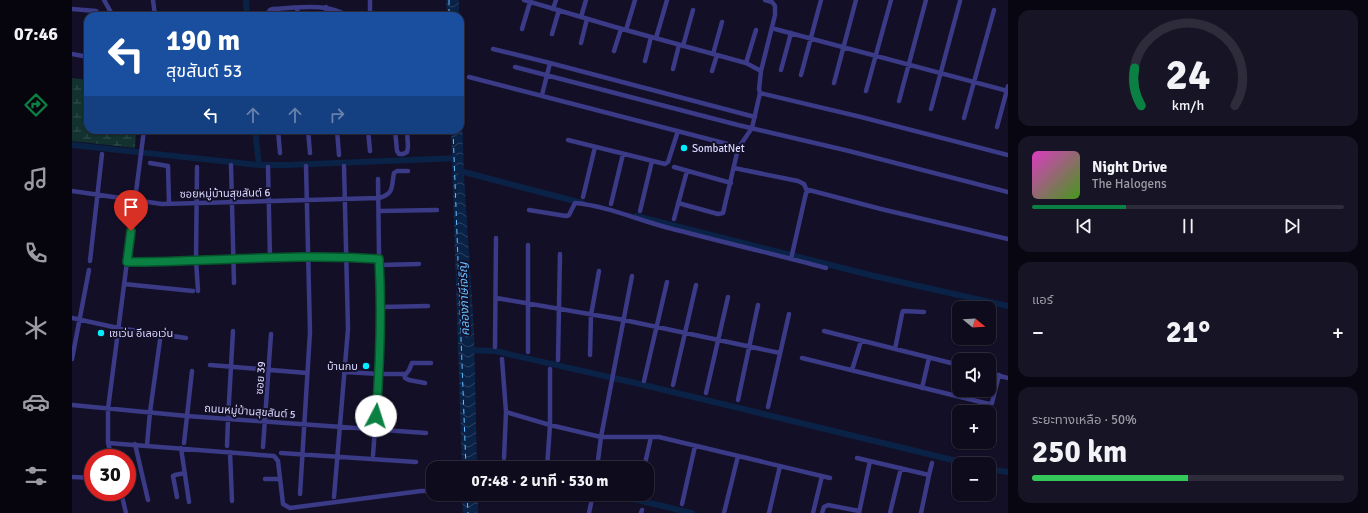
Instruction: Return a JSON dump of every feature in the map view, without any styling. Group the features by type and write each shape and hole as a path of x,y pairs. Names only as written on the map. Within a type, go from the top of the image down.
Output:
{"street":[{"path":"104,0 111,12"},
{"path":"370,0 370,12"},
{"path":"524,0 746,63 761,71"},
{"path":"553,9 556,0"},
{"path":"581,17 586,0"},
{"path":"626,30 635,0"},
{"path":"656,38 667,0"},
{"path":"678,203 721,214 725,211 739,147 752,128 760,94 759,89 761,71 775,15 775,6 772,2 765,0"},
{"path":"801,75 821,0"},
{"path":"834,84 856,0"},
{"path":"866,91 891,0"},
{"path":"899,101 926,0"},
{"path":"154,1 154,12"},
{"path":"931,109 960,1"},
{"path":"522,29 530,2"},
{"path":"326,7 327,12"},
{"path":"269,12 270,10 326,7 340,12"},
{"path":"297,8 298,12"},
{"path":"72,9 97,12"},
{"path":"552,34 559,10"},
{"path":"673,69 693,10"},
{"path":"964,118 994,10"},
{"path":"581,43 587,19"},
{"path":"712,71 722,22"},
{"path":"614,51 621,28"},
{"path":"775,29 974,82 1008,89 997,127"},
{"path":"746,63 756,30"},
{"path":"780,70 791,33"},
{"path":"644,61 651,37"},
{"path":"493,49 754,117"},
{"path":"72,54 84,56"},
{"path":"542,95 550,63"},
{"path":"515,67 1008,192"},
{"path":"469,77 739,147"},
{"path":"760,94 860,117 1008,155"},
{"path":"568,140 652,161 667,163 678,131"},
{"path":"110,449 108,443 108,409 143,134"},
{"path":"278,134 280,153"},
{"path":"308,134 310,153"},
{"path":"337,134 339,155"},
{"path":"368,134 370,151"},
{"path":"395,134 397,151 399,154 407,152 407,134"},
{"path":"583,197 595,146"},
{"path":"90,261 102,154"},
{"path":"611,204 624,154"},
{"path":"640,211 652,161"},
{"path":"150,163 168,166 169,204"},
{"path":"231,165 234,283"},
{"path":"300,494 310,332 306,166"},
{"path":"334,498 348,329 344,166"},
{"path":"124,284 196,291 197,167"},
{"path":"268,167 270,258"},
{"path":"674,167 731,182"},
{"path":"734,168 798,181 804,184 807,190 791,259"},
{"path":"379,198 388,195 391,191 394,173 397,171 408,171"},
{"path":"674,219 686,171"},
{"path":"373,455 379,374 381,307 379,259 380,211 378,179"},
{"path":"807,190 1008,239"},
{"name":"ซอยหมู่บ้านสุขสันต์ 6","path":"72,191 169,204 379,198"},
{"path":"529,210 566,216 569,215 575,203 581,204 668,228 826,268"},
{"path":"380,211 437,210"},
{"path":"495,347 496,238"},
{"path":"528,245 528,352"},
{"path":"558,360 560,254"},
{"path":"127,262 347,257 379,259"},
{"path":"380,265 419,264"},
{"path":"72,360 89,270"},
{"path":"590,355 591,315 599,271"},
{"path":"598,461 601,437 632,276"},
{"path":"644,381 667,282"},
{"path":"673,386 696,285"},
{"path":"706,393 728,297"},
{"path":"496,298 686,332 780,353"},
{"path":"738,400 758,305"},
{"path":"381,307 428,306"},
{"path":"895,350 903,311 924,312"},
{"path":"768,407 789,314"},
{"path":"72,318 118,328 186,338"},
{"path":"227,446 233,331"},
{"path":"824,331 952,363"},
{"name":"ซอย 39","path":"263,447 272,334"},
{"path":"147,445 160,340"},
{"path":"852,370 861,341"},
{"path":"802,358 991,404 999,375"},
{"path":"922,388 929,358"},
{"path":"502,359 506,412 504,458"},
{"path":"345,372 404,374 409,370 410,365 414,362 431,363"},
{"path":"210,365 307,373"},
{"path":"547,461 550,425 550,369"},
{"path":"184,443 192,371"},
{"path":"404,374 405,378 409,380 425,383"},
{"path":"996,374 1008,378"},
{"name":"ถนนหมู่บ้านสุขสันต์ 5","path":"72,405 187,416 426,433"},
{"path":"506,412 550,425 601,437 659,437 830,478"},
{"path":"645,461 650,437"},
{"path":"108,443 274,456 278,461 283,504 290,508 426,491"},
{"path":"135,444 148,500"},
{"path":"682,504 695,446"},
{"path":"181,448 189,502"},
{"path":"230,452 232,501"},
{"path":"282,453 338,458 416,462"},
{"path":"724,513 738,456"},
{"path":"857,458 930,475"},
{"path":"822,513 824,507 828,505 859,512 870,461"},
{"path":"921,513 932,464"},
{"path":"769,513 780,466"},
{"path":"890,513 901,468"},
{"path":"177,497 174,476 185,473"},
{"path":"813,513 822,476"},
{"path":"72,477 84,478"},
{"path":"265,479 280,479"},
{"path":"123,501 126,513"},
{"path":"589,513 592,501"}],"green space":[{"path":"72,78 84,80 84,134 136,134 135,148 72,141"}],"water":[{"path":"446,0 459,0 459,12 447,12"},
{"name":"คลองภาษีเจริญ","path":"451,134 463,134 474,331 477,461 462,461"},
{"path":"462,501 478,501 478,513 463,513"}],"waterway":[{"path":"246,0 247,12"},
{"path":"255,134 259,165"},
{"path":"72,145 259,165 459,158"},
{"path":"460,171 582,203"},
{"path":"636,216 874,276 1008,306"},
{"path":"466,350 495,351 644,385 952,460"},
{"path":"996,470 1008,472"},
{"path":"641,501 692,513"}],"ferry route":[{"path":"449,0 449,12"},
{"path":"453,134 466,461"},
{"path":"467,501 468,513"}],"place":[{"name":"SombatNet","path":"684,148"},
{"name":"เซเว่น อีเลอเว่น","path":"101,333"},
{"name":"บ้านกบ","path":"366,366"}],"route":[{"path":"131,231 127,262 347,257 379,259 381,307 376,416"}]}
